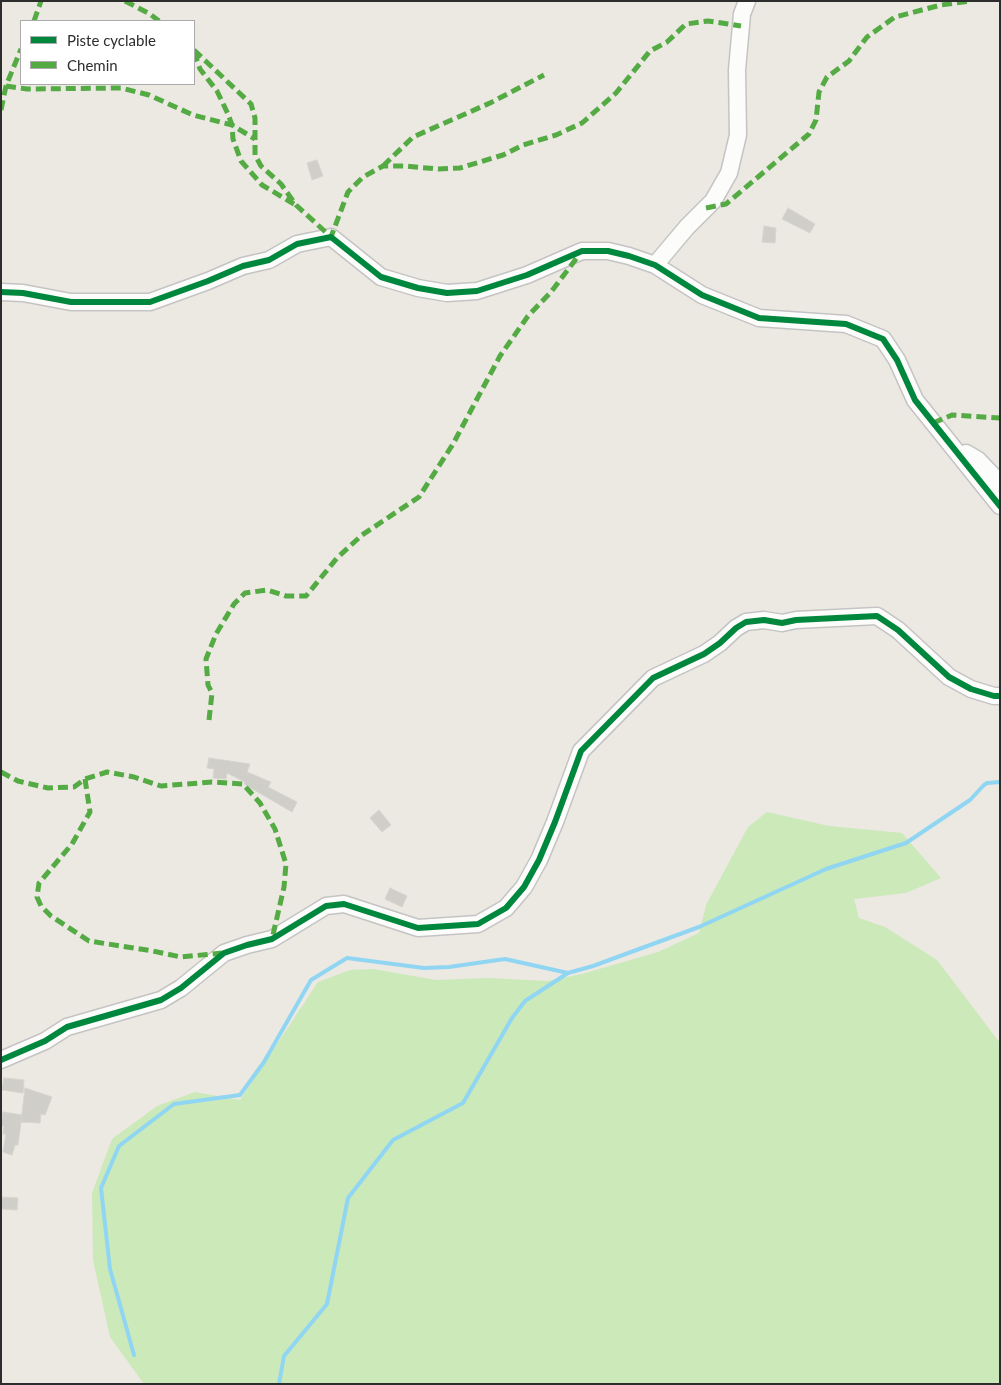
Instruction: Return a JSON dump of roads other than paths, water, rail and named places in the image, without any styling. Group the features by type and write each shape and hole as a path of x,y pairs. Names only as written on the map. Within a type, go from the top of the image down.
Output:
{"street":[{"path":"656,265 688,227 713,202 729,173 738,135 737,70 742,14 747,1"},
{"path":"1,292 23,293 71,302 150,302 243,266 269,260 297,244 331,237 381,277 418,288 447,292 478,292 527,275 582,251 608,251 656,265 702,295 759,318 846,324 884,339 897,360 915,400 1000,506"},
{"path":"950,442 978,460 1000,483"},
{"path":"1,1060 45,1041 67,1027 160,1000 181,988 224,953 272,939 326,906 344,904 418,928 478,924 506,908 524,887 539,860 581,751 653,678 704,654 746,622 764,620 782,623 796,620 877,616 898,630 949,677 971,689 1000,696"}],"waterway":[{"path":"134,1355 110,1269 101,1188 119,1146 174,1104 240,1095 264,1062 311,980 347,958 424,968 449,967 505,959 568,973 593,966 699,927 826,869 906,843 970,800 987,783 1000,782"},
{"path":"279,1384 284,1356 327,1304 348,1198 393,1140 463,1103 512,1018 525,1001 568,973"}]}
